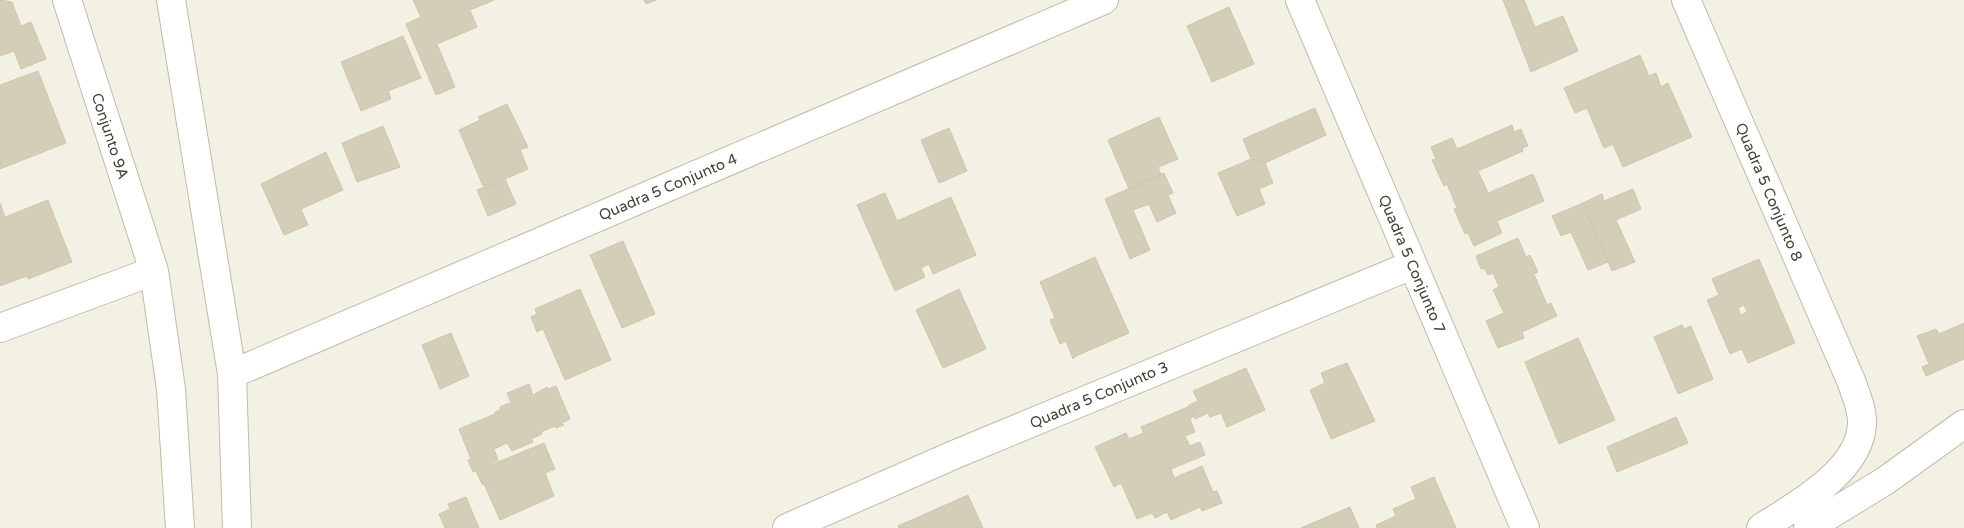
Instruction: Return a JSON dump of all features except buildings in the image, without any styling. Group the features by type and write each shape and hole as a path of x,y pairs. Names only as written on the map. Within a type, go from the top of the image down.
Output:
{"street":[{"name":"Conjunto 9A","path":"67,0 154,271 172,389 180,528"},
{"path":"171,0 232,374 237,528"},
{"name":"Quadra 5 Conjunto 4","path":"232,374 1104,0"},
{"name":"Quadra 5 Conjunto 7","path":"1300,0 1525,528"},
{"name":"Quadra 5 Conjunto 8","path":"1686,0 1852,383 1862,422 1859,442 1842,467 1811,497 1761,528"},
{"name":"Quadra 5 Conjunto 3","path":"787,528 956,454 1412,264"},
{"path":"0,328 154,271"},
{"path":"1808,528 1885,481 1964,424"}]}
